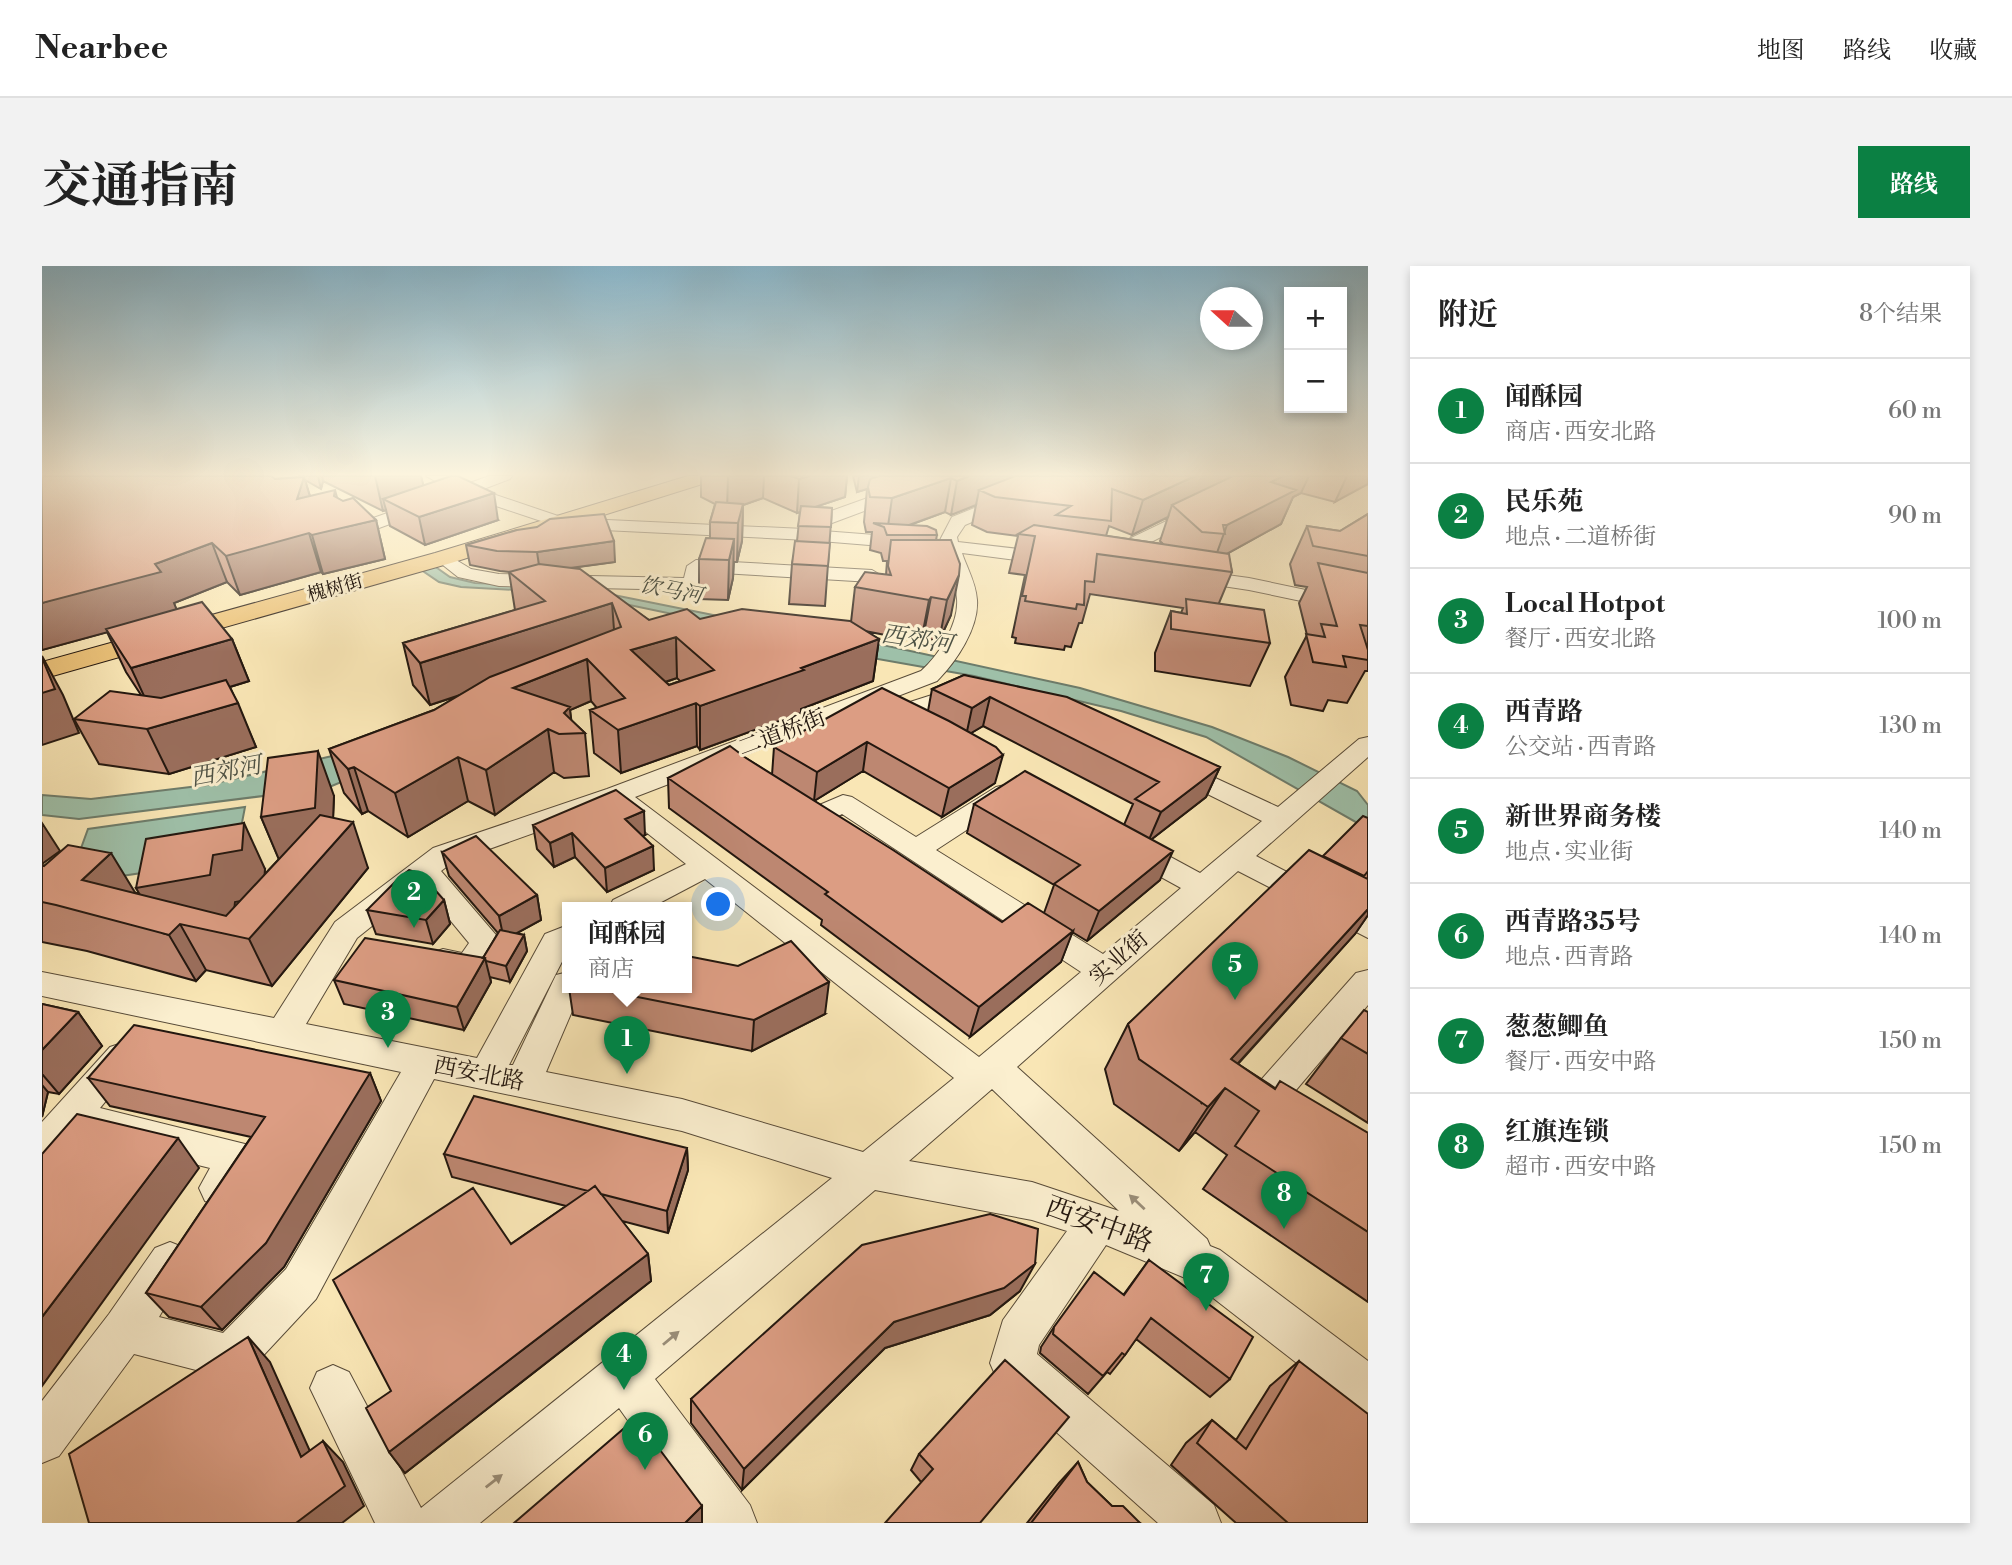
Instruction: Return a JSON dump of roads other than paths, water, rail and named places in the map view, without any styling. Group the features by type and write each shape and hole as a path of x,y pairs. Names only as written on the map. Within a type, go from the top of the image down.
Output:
{"main road":[{"name":"槐树街","path":"42,660 497,535"},
{"name":"槐树街","path":"42,671 443,558 511,535"}],"street":[{"path":"443,558 465,573 499,580 692,584 705,535"},
{"path":"783,535 948,542"},
{"path":"865,535 1071,556"},
{"path":"948,542 951,535"},
{"path":"1132,564 1102,558 1150,535"},
{"path":"871,540 872,579"},
{"name":"二道桥街","path":"282,1034 352,943 346,930 443,855 616,796 929,676 940,666 948,652 968,603 951,570 948,542"},
{"path":"696,568 872,579 895,570"},
{"path":"1368,599 1249,574 1173,569 1368,609"},
{"path":"896,713 957,694 998,703"},
{"path":"869,700 920,726"},
{"name":"实业街","path":"451,1520 871,1172 1368,744"},
{"path":"1154,759 1289,813"},
{"path":"916,850 1014,783"},
{"path":"775,792 816,817 843,803 1104,971"},
{"path":"616,796 986,1073 1205,1265"},
{"path":"1112,838 1202,887"},
{"path":"1236,858 1368,927"},
{"path":"636,902 708,866"},
{"path":"418,956 470,966 486,942 424,870"},
{"path":"486,1075 556,942 562,939"},
{"name":"西安北路","path":"42,984 682,1115 871,1172"},
{"path":"523,1083 564,993"},
{"path":"1312,1129 1266,1100 1363,995"},
{"path":"42,1184 81,1120 164,1009"},
{"path":"125,1329 231,1357 301,1284 425,1063"},
{"path":"42,1148 81,1120 239,1158 125,1329 42,1439"},
{"name":"西安中路","path":"871,1172 1032,1201 1098,1222 1205,1265 1368,1390"},
{"path":"1098,1222 1019,1336 1013,1363 1196,1523"},
{"path":"625,1377 732,1523"},
{"path":"333,1388 402,1523"}],"place":[{"name":"民乐苑","path":"414,928"},
{"name":"新世界商务楼","path":"1235,1000"},
{"name":"Local Hotpot","path":"388,1048"},
{"name":"闻酥园","path":"627,1074"},
{"name":"红旗连锁","path":"1284,1229"},
{"name":"葱葱鲫鱼","path":"1206,1311"},
{"name":"西青路","path":"624,1390"},
{"name":"西青路35号","path":"645,1470"}],"water label":[{"name":"饮马河","path":"671,591"},
{"name":"西郊河","path":"917,640"},
{"name":"西郊河","path":"226,772"}]}
